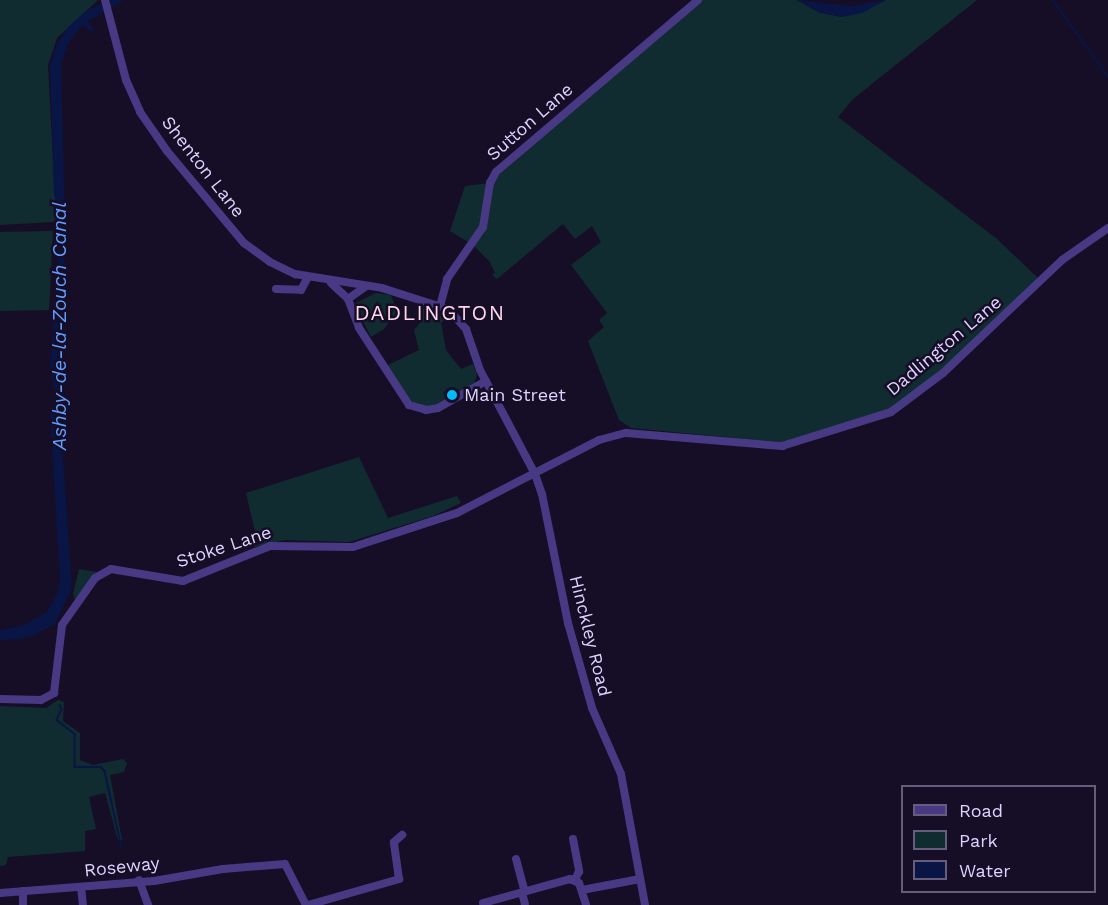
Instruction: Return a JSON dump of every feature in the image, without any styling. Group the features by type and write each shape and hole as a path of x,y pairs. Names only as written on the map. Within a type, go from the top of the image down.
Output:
{"street":[{"name":"Shenton Lane","path":"105,0 132,97 167,152 244,243 270,262 308,277 365,287"},
{"name":"Sutton Lane","path":"440,306 447,279 483,227 489,183 496,172 698,0"},
{"name":"Dadlington Lane","path":"535,474 598,440 626,433 782,446 891,412 942,373 1062,260 1108,228"},
{"path":"281,292 301,290 308,277"},
{"path":"331,282 348,299 359,328 409,405 426,410 438,408 486,381 466,329 454,313 440,306 390,290 365,287 348,299"},
{"name":"Hinckley Road","path":"486,381 535,474 568,623 591,708 621,774 645,905"},
{"name":"Stoke Lane","path":"0,699 41,700 54,693 62,625 86,588 106,570 117,569 183,581 270,546 353,547 457,513 535,474"},
{"path":"307,905 399,879 394,842 402,835"},
{"path":"573,839 579,871 575,880"},
{"path":"516,859 525,904"},
{"name":"Roseway","path":"0,893 139,880 154,881 246,867 288,865 307,905"},
{"path":"582,890 640,879"},
{"path":"139,880 148,905"},
{"path":"575,880 582,890 586,905"},
{"path":"483,903 575,880"},
{"path":"81,887 83,905"},
{"path":"23,891 23,905"}],"green space":[{"path":"0,0 98,0 57,38 48,65 56,219 53,222 0,225"},
{"path":"698,0 797,0 818,12 842,17 886,0 977,0 853,99 838,117 997,239 1038,278 981,336 898,407 789,443 631,428 619,420 588,341 604,327 599,320 607,313 571,265 601,242 592,226 575,239 563,224 497,279 492,275 495,273 490,262 473,245 450,231 465,186 490,183"},
{"path":"53,231 49,310 0,311 0,232"},
{"path":"376,293 391,295 397,312 384,329 371,337 354,304"},
{"path":"419,306 448,316 441,323 446,350 461,369 473,364 477,375 474,384 437,407 426,408 410,404 386,366 419,350 414,330 420,323 416,312"},
{"path":"359,457 388,518 457,496 461,503 433,516 349,542 285,540 254,547 256,535 246,493"},
{"path":"79,569 97,572 75,600 73,594"},
{"path":"58,700 64,702 63,721 80,733 80,760 93,765 123,759 127,763 124,772 110,775 122,840 118,840 105,793 89,797 96,829 85,831 85,851 8,857 6,865 0,866 0,706 46,708"}],"water":[{"name":"Ashby-de-la-Zouch Canal","path":"111,0 124,0 88,21 94,30 91,32 83,25 69,41 61,64 65,233 59,401 72,588 55,624 30,637 0,641 0,630 24,625 47,612 58,592 60,577 50,416 55,395 50,371 60,222 54,193 50,65 57,44 69,26 86,11"},
{"path":"797,0 851,6 886,0 862,13 842,17 818,12"}],"waterway":[{"path":"1053,0 1108,76"},
{"path":"60,705 62,710 57,720 75,734 75,767 101,767 105,771 122,848"}],"place":[{"name":"Main Street","path":"452,395"}],"district":[{"name":"DADLINGTON","path":"430,313"}]}
